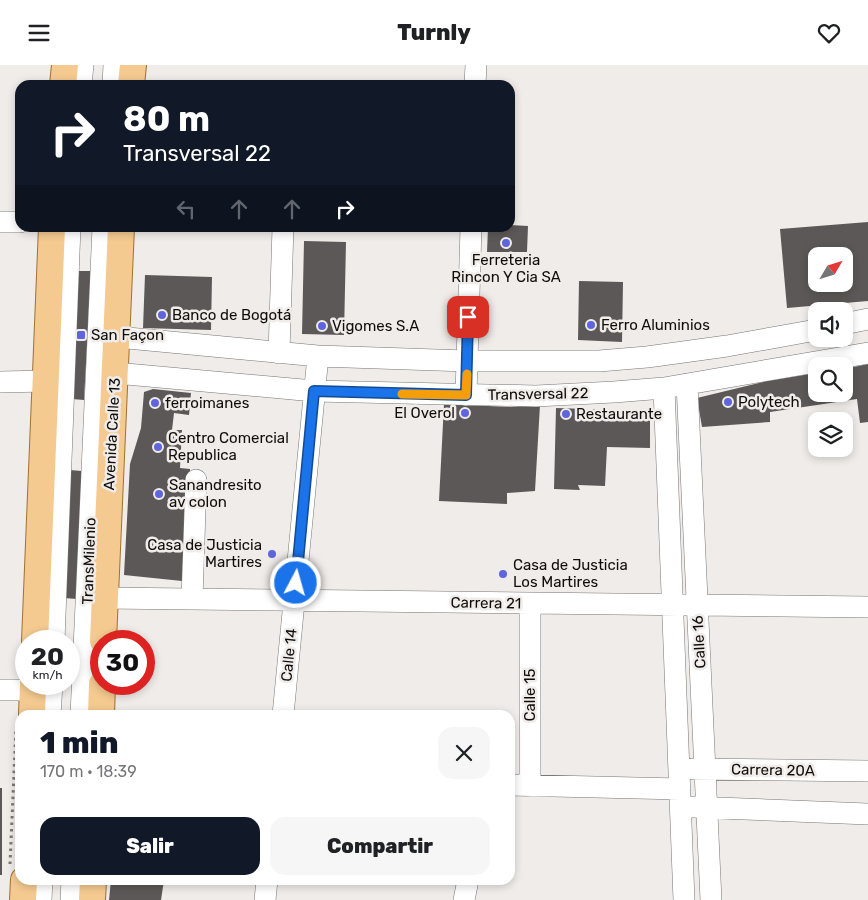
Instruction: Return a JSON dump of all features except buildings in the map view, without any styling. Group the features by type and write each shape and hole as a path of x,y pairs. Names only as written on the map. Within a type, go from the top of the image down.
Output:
{"main road":[{"path":"64,80 65,65"},
{"path":"131,80 132,65"},
{"path":"35,630 52,232"},
{"name":"Avenida Calle 13","path":"103,630 121,232"},
{"path":"101,710 102,695"},
{"path":"23,900 24,885"},
{"path":"92,900 93,885"}],"street":[{"path":"82,80 83,65"},
{"path":"112,80 114,65"},
{"path":"475,80 476,65"},
{"path":"0,223 15,222"},
{"path":"54,630 70,232"},
{"name":"TransMilenio","path":"81,710 103,232"},
{"path":"279,353 283,232"},
{"path":"466,395 471,232"},
{"path":"853,322 868,319"},
{"path":"117,337 318,356 467,361 599,361 727,346 808,331"},
{"name":"Transversal 22","path":"115,373 314,391 536,396 664,387 868,353"},
{"name":"Calle 14","path":"283,710 318,356"},
{"path":"0,382 46,381"},
{"name":"Calle 16","path":"687,384 711,900"},
{"name":"Calle 16","path":"664,387 684,900"},
{"path":"192,599 196,480"},
{"name":"Carrera 21","path":"104,598 868,607"},
{"name":"Calle 15","path":"520,785 530,604"},
{"path":"0,691 15,692"},
{"path":"39,695 47,710"},
{"name":"Carrera 20A","path":"680,788 705,769 868,771"},
{"name":"Carrera 20A","path":"520,785 680,788 706,808 868,814"},
{"path":"41,900 42,885"},
{"path":"71,900 72,885"},
{"path":"265,900 266,885"},
{"path":"464,900 467,885"}],"slow traffic":[{"path":"402,394 466,395 467,374"}],"place":[{"name":"Ferreteria Rincon Y Cia SA","path":"506,243"},
{"name":"Banco de Bogotá","path":"162,315"},
{"name":"Ferro Aluminios","path":"591,325"},
{"name":"Vigomes S.A","path":"322,326"},
{"name":"San Façon","path":"81,335"},
{"name":"Polytech","path":"728,402"},
{"name":"ferroimanes","path":"155,403"},
{"name":"El Overol","path":"465,413"},
{"name":"Restaurante","path":"566,414"},
{"name":"Centro Comercial Republica","path":"158,447"},
{"name":"Sanandresito av colon","path":"159,494"},
{"name":"Casa de Justicia Martires","path":"272,554"},
{"name":"Casa de Justicia Los Martires","path":"503,574"}],"route":[{"path":"296,583 314,391 466,395 468,317"}]}
